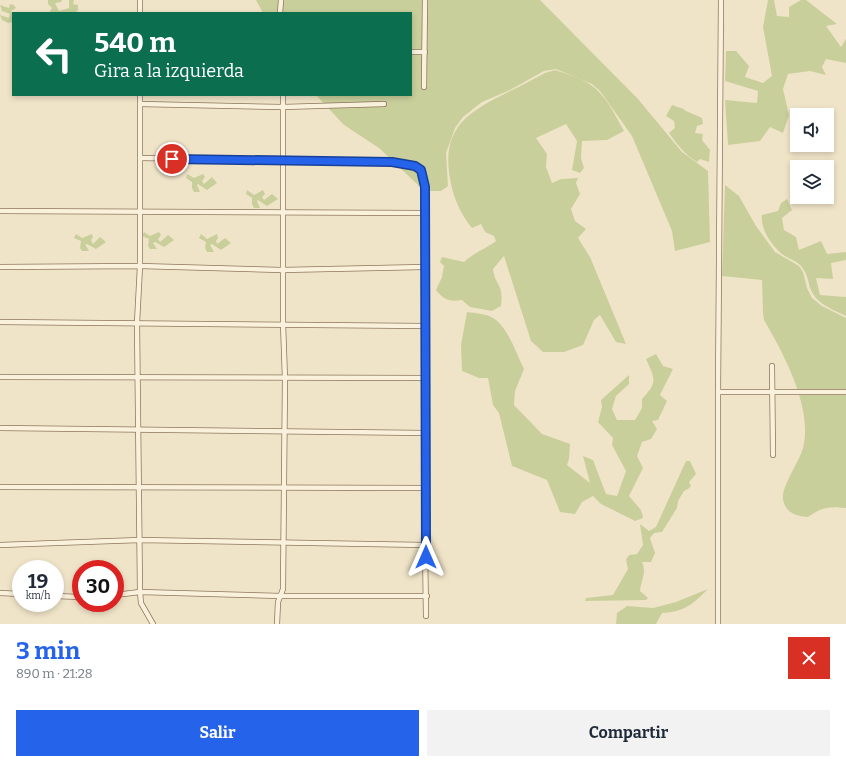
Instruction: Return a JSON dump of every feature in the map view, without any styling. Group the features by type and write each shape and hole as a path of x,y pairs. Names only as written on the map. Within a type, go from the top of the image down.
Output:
{"street":[{"path":"140,0 140,12"},
{"path":"280,12 281,0"},
{"path":"424,87 425,0"},
{"path":"718,624 721,0"},
{"path":"412,52 425,52"},
{"path":"140,96 140,266 137,323 140,592 142,603 153,624"},
{"path":"277,624 278,602 283,589 283,431 285,379 282,270 283,96"},
{"path":"140,104 283,107 384,104"},
{"path":"140,158 283,159 392,162 415,166 421,170 425,187 426,616"},
{"path":"0,211 424,213"},
{"path":"0,267 140,266 282,270 424,267"},
{"path":"0,322 283,323 426,326"},
{"path":"772,366 773,455"},
{"path":"0,377 285,379 425,378"},
{"path":"718,392 846,392"},
{"path":"0,428 426,433"},
{"path":"0,487 138,486 426,488"},
{"path":"0,545 140,540 426,545"},
{"path":"124,593 140,592 281,596 426,596"},
{"path":"0,593 12,594"}],"green space":[{"path":"48,0 62,0 61,2 55,3 59,11 69,8 69,0 74,0 73,4 78,5 78,10 76,12 50,12 52,8 48,4"},
{"path":"256,0 540,0 638,99 682,152 708,171 710,242 675,251 672,231 632,136 600,91 592,84 556,69 544,71 510,90 482,102 463,117 455,128 446,153 448,186 441,191 430,191 419,186 379,148 344,125 317,96 412,96 412,12 262,12"},
{"path":"768,0 774,0 777,16 789,17 789,7 801,0 806,0 837,24 826,26 841,47 846,39 846,63 826,59 822,67 826,75 810,71 788,74 783,89 789,115 783,133 770,127 760,141 728,145 725,100 757,103 758,91 725,81 726,51 736,51 749,66 745,77 763,83 772,76 763,27"},
{"path":"10,4 14,5 16,8 11,11 12,22 8,23 2,20 0,15 9,18 10,14 2,11 0,5 9,8"},
{"path":"555,70 583,80 596,89 610,106 624,131 607,140 582,141 581,158 584,168 580,173 572,170 577,141 566,124 536,138 547,154 546,167 552,183 561,179 578,178 576,183 580,194 571,209 575,221 586,229 578,238 590,257 626,344 616,342 600,315 594,320 583,345 564,352 543,352 531,341 504,256 493,269 502,299 501,306 492,311 470,307 462,300 447,300 436,290 442,277 444,266 440,262 442,257 464,262 496,241 494,236 485,232 481,224 472,228 461,212 455,199 451,186 448,161 450,146 454,134 461,123 470,114 482,106 545,73"},
{"path":"672,105 702,118 703,124 697,126 695,133 703,134 702,140 710,150 709,162 700,159 697,162 682,149 669,133 675,128 674,121 666,116"},
{"path":"187,174 194,178 203,174 205,177 202,181 204,184 212,177 217,183 207,190 198,184 197,185 200,192 194,192 192,182 186,178"},
{"path":"725,185 739,196 756,226 775,252 799,266 803,272 807,288 812,298 822,306 846,318 846,508 826,508 808,517 795,515 786,508 784,504 783,494 802,451 805,436 801,401 788,366 764,320 762,280 722,276"},
{"path":"247,190 254,195 263,190 265,194 262,197 264,200 272,194 278,199 267,206 258,200 257,201 260,208 254,208 252,198 246,194"},
{"path":"787,199 792,210 782,218 784,230 796,237 799,250 821,241 827,254 846,252 846,260 831,263 833,279 816,278 820,295 846,297 846,316 820,302 816,298 810,288 803,269 799,264 780,253 768,238 763,226 762,215 778,211 781,203"},
{"path":"144,232 150,236 159,232 161,235 158,239 160,242 168,235 174,240 164,247 155,242 153,243 157,249 150,249 148,246 149,239 142,236"},
{"path":"76,234 82,238 92,234 93,237 91,240 93,244 100,237 106,242 96,249 85,244 89,251 82,251 80,248 81,241 74,238"},
{"path":"201,234 207,239 217,234 217,244 225,238 231,243 221,250 212,244 210,245 214,252 207,252 205,248 206,242 199,238"},
{"path":"467,312 490,316 505,330 524,369 515,391 514,405 542,434 570,444 567,465 590,483 583,456 593,460 606,494 617,496 626,471 612,445 613,438 598,422 602,407 601,400 629,375 629,384 616,396 612,409 617,420 635,420 642,408 642,399 653,384 653,376 646,359 656,354 663,366 673,369 660,395 667,401 658,420 652,421 657,429 651,439 642,442 637,456 643,468 629,496 641,510 643,518 635,521 601,504 593,496 582,502 575,514 560,512 547,480 512,466 499,413 493,405 488,378 479,378 462,371 461,345"},
{"path":"686,461 690,461 696,474 689,482 691,486 684,491 678,501 677,508 662,532 654,533 650,538 655,553 651,562 642,562 644,573 640,591 648,598 646,600 585,601 586,598 613,595 628,569 626,560 629,555 637,554 643,545 640,524 649,531 656,527"},
{"path":"708,589 688,606 676,611 662,613 656,624 616,624 617,613 627,606 653,608 676,602"}],"route":[{"path":"172,159 283,159 392,162 415,166 421,170 425,187 424,267 426,326 426,557"}]}
